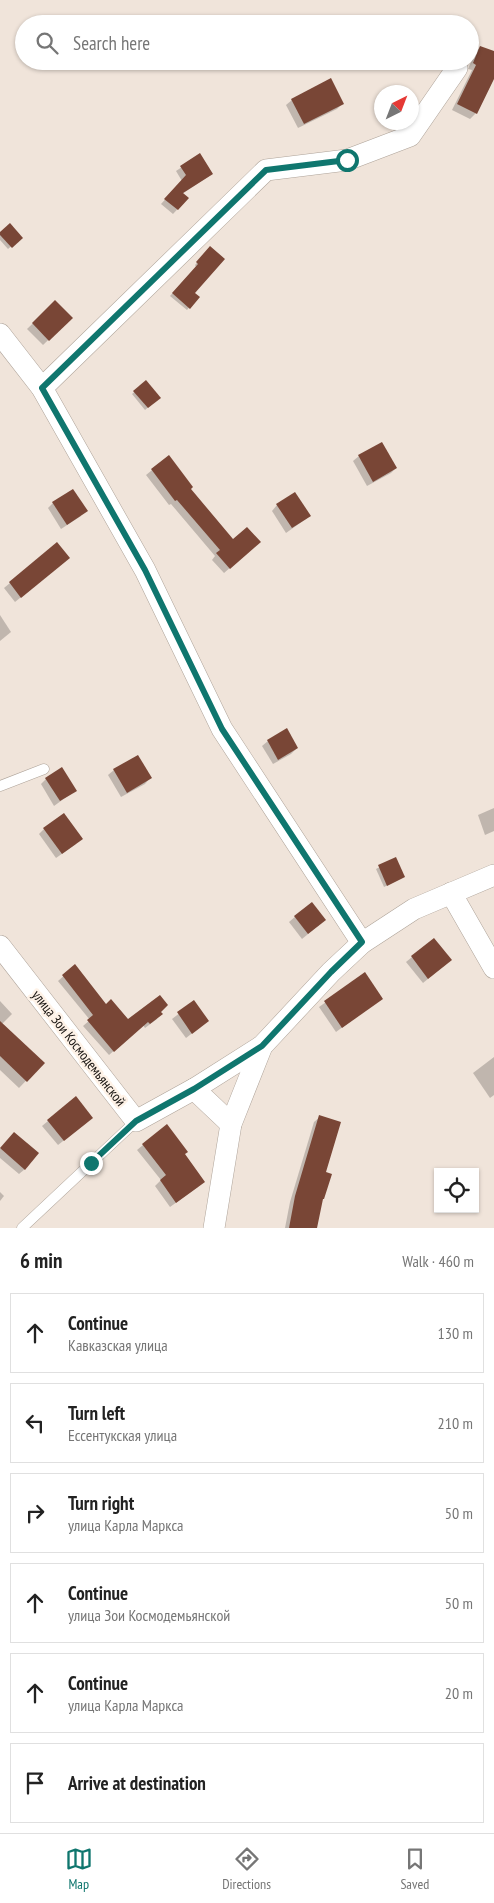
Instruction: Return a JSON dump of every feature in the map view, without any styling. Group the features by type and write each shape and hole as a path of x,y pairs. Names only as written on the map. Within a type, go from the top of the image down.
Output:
{"street":[{"path":"42,388 266,170 347,160 410,136 456,70"},
{"path":"0,334 42,388 145,570 222,729 362,942"},
{"path":"136,1121 194,1089 262,1046 331,972 362,942 414,909 494,876"},
{"path":"451,894 494,968"},
{"name":"улица Зои Космодемьянской","path":"0,946 136,1121"},
{"path":"214,1228 231,1124 262,1046"},
{"path":"194,1089 231,1124"}],"lane":[{"path":"0,786 44,769"},
{"path":"22,1228 136,1121"}],"building":[{"path":"480,46 494,51 494,79 477,114 457,104 474,70 479,70"},
{"path":"331,78 344,104 304,124 291,99"},
{"path":"200,153 213,174 183,193 189,198 178,210 164,199 186,175 180,166"},
{"path":"10,223 23,238 12,248 0,235 0,232"},
{"path":"210,246 225,259 195,293 200,297 190,309 172,293 198,264 196,262"},
{"path":"55,300 73,318 49,341 32,323"},
{"path":"146,380 161,398 148,408 133,391"},
{"path":"382,442 397,468 373,482 358,455"},
{"path":"169,455 193,487 191,489 233,539 247,527 261,542 230,569 216,553 220,550 177,500 175,501 151,469"},
{"path":"73,489 88,511 67,525 52,502"},
{"path":"295,492 311,516 292,528 276,504"},
{"path":"57,542 70,558 21,598 9,582"},
{"path":"287,728 298,748 278,760 267,740"},
{"path":"138,755 152,778 127,793 113,769"},
{"path":"62,767 77,791 60,801 45,778"},
{"path":"64,813 83,839 62,854 43,828"},
{"path":"396,857 405,877 387,886 378,865"},
{"path":"312,902 326,920 308,934 294,916"},
{"path":"434,938 452,960 428,979 411,956"},
{"path":"75,964 106,1004 111,999 128,1019 160,995 168,1005 161,1012 163,1014 150,1024 148,1022 114,1052 87,1020 93,1015 62,975"},
{"path":"365,972 383,999 342,1028 324,1001"},
{"path":"194,1000 209,1021 192,1034 177,1012"},
{"path":"0,1021 45,1063 27,1082 0,1056"},
{"path":"76,1096 93,1118 64,1141 47,1120"},
{"path":"319,1115 341,1122 326,1172 332,1174 323,1199 317,1228 289,1228 295,1196"},
{"path":"167,1124 188,1152 185,1154 205,1182 176,1203 160,1180 166,1175 142,1144"},
{"path":"14,1132 39,1153 25,1170 0,1148"}],"route":[{"path":"91,1163 136,1121 194,1089 262,1046 331,972 362,942 222,729 145,570 42,388 266,170 347,160"}]}
